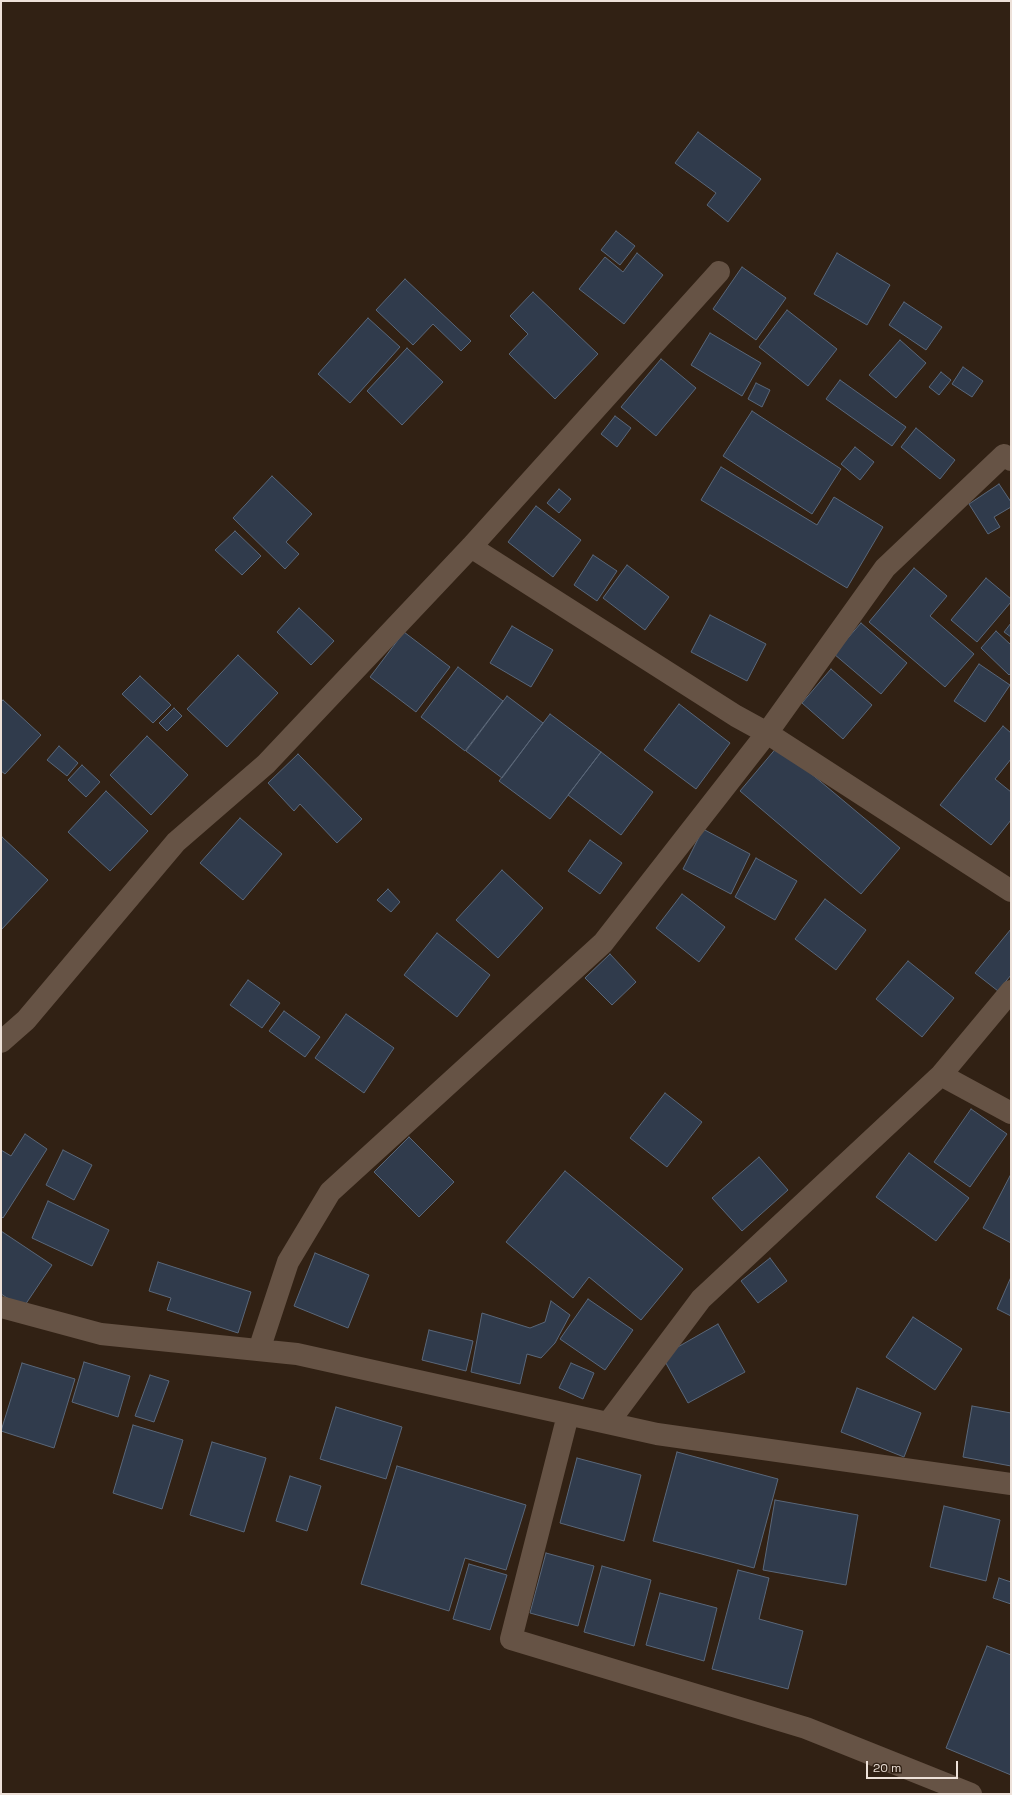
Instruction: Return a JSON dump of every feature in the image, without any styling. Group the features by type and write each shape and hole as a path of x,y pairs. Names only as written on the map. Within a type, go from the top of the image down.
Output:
{"street":[{"path":"1,1042 26,1020 176,842 266,764 471,547 719,272"},
{"path":"259,1350 288,1262 330,1192 603,943 767,733 885,568 1004,455 1011,460"},
{"path":"471,547 736,716 767,733 1011,891"},
{"path":"608,1424 700,1299 941,1075 1011,991"},
{"path":"941,1075 1011,1113"},
{"path":"1,1307 101,1334 297,1354 657,1434 1011,1484"},
{"path":"568,1415 512,1639 806,1728 971,1794"}],"building":[{"path":"698,132 761,179 728,222 707,205 716,193 675,163"},
{"path":"616,231 635,246 620,265 601,250"},
{"path":"637,253 663,275 624,324 579,289 605,257 623,272"},
{"path":"837,253 890,285 867,325 814,294"},
{"path":"742,267 786,298 756,340 713,309"},
{"path":"405,279 471,341 461,351 433,324 413,345 376,310"},
{"path":"533,292 598,354 555,399 509,354 528,334 510,316"},
{"path":"904,302 942,327 926,350 889,325"},
{"path":"787,310 837,349 808,386 759,347"},
{"path":"368,318 400,347 350,403 318,374"},
{"path":"710,333 761,363 742,396 691,365"},
{"path":"900,340 926,363 896,398 869,375"},
{"path":"407,348 443,382 402,425 367,391"},
{"path":"661,359 696,388 656,436 621,407"},
{"path":"963,367 983,381 972,397 952,384"},
{"path":"941,372 951,380 939,395 929,387"},
{"path":"840,380 906,427 892,446 826,399"},
{"path":"756,383 770,390 762,407 748,399"},
{"path":"752,411 841,469 812,514 723,456"},
{"path":"615,416 631,428 617,447 601,434"},
{"path":"916,428 955,460 940,479 901,447"},
{"path":"855,447 874,462 860,480 841,464"},
{"path":"721,467 817,525 834,497 883,527 847,588 701,500"},
{"path":"272,476 312,514 286,542 299,554 285,569 233,518"},
{"path":"999,484 1011,502 1011,507 994,517 1000,527 988,534 969,504"},
{"path":"559,489 571,499 559,513 547,503"},
{"path":"536,506 581,540 553,577 508,542"},
{"path":"235,531 261,556 242,575 215,550"},
{"path":"593,555 617,571 597,601 574,585"},
{"path":"627,565 669,597 645,630 603,598"},
{"path":"914,568 947,596 930,616 974,654 945,687 869,622"},
{"path":"986,578 1011,599 1011,602 977,642 951,620"},
{"path":"299,608 334,641 311,665 277,632"},
{"path":"710,615 766,644 747,681 691,652"},
{"path":"861,623 907,663 881,694 834,654"},
{"path":"1011,623 1011,637 1004,632"},
{"path":"512,626 553,650 531,687 490,663"},
{"path":"996,631 1011,645 1011,673 1009,675 981,648"},
{"path":"404,632 450,667 416,712 370,677"},
{"path":"238,655 278,693 227,747 187,709"},
{"path":"979,664 1010,685 985,722 954,701"},
{"path":"458,667 503,701 465,751 421,717"},
{"path":"831,669 872,705 843,739 802,703"},
{"path":"140,676 171,705 153,723 122,694"},
{"path":"507,696 543,723 502,778 466,751"},
{"path":"3,700 41,735 5,774 1,771 1,702"},
{"path":"679,704 730,743 696,789 644,750"},
{"path":"174,708 182,716 167,731 159,723"},
{"path":"550,714 601,752 550,819 499,781"},
{"path":"1003,726 1011,733 1011,759 995,779 1011,792 1011,820 991,845 940,805"},
{"path":"147,736 188,775 151,815 110,775"},
{"path":"59,746 78,763 67,776 47,760"},
{"path":"778,746 900,848 861,894 740,791"},
{"path":"601,752 653,792 621,835 568,795"},
{"path":"298,754 362,819 337,843 300,804 294,811 268,783"},
{"path":"82,765 100,782 86,797 68,780"},
{"path":"106,791 148,831 110,871 68,832"},
{"path":"240,818 282,854 243,900 200,863"},
{"path":"703,829 750,854 731,894 683,869"},
{"path":"2,837 48,880 1,930 1,839"},
{"path":"590,840 622,863 600,894 568,871"},
{"path":"756,858 797,881 775,920 735,897"},
{"path":"502,870 543,908 498,958 456,920"},
{"path":"388,889 400,902 391,912 377,900"},
{"path":"682,894 725,927 699,962 656,928"},
{"path":"825,899 866,930 836,970 795,939"},
{"path":"1011,929 1011,975 998,991 975,973"},
{"path":"437,933 490,975 457,1017 404,975"},
{"path":"610,954 636,982 612,1005 585,978"},
{"path":"908,961 954,998 922,1037 876,999"},
{"path":"248,980 280,1003 262,1028 230,1005"},
{"path":"284,1011 320,1037 305,1057 269,1031"},
{"path":"346,1014 394,1048 364,1093 315,1058"},
{"path":"665,1093 702,1122 667,1167 630,1138"},
{"path":"971,1109 1007,1134 970,1187 934,1162"},
{"path":"25,1134 47,1149 3,1218 1,1216 1,1150 11,1156"},
{"path":"409,1137 454,1182 419,1217 374,1172"},
{"path":"63,1150 92,1165 74,1200 46,1185"},
{"path":"909,1153 969,1198 936,1241 876,1197"},
{"path":"759,1157 788,1190 742,1231 712,1198"},
{"path":"565,1171 683,1269 641,1320 589,1277 573,1298 506,1242"},
{"path":"1011,1174 1011,1243 983,1228"},
{"path":"48,1201 109,1230 92,1266 32,1238"},
{"path":"1,1231 52,1265 23,1308 1,1294"},
{"path":"315,1253 369,1275 348,1328 294,1306"},
{"path":"770,1258 787,1281 758,1303 741,1281"},
{"path":"158,1262 251,1292 238,1333 167,1310 171,1298 149,1291"},
{"path":"1011,1277 1011,1316 997,1309"},
{"path":"588,1299 633,1330 605,1370 560,1339"},
{"path":"551,1301 570,1315 555,1343 541,1358 527,1354 520,1384 471,1372 482,1313 530,1328 545,1322"},
{"path":"913,1317 962,1349 935,1390 886,1357"},
{"path":"718,1324 745,1372 688,1403 662,1356"},
{"path":"429,1330 473,1341 466,1371 422,1360"},
{"path":"84,1362 130,1376 118,1417 72,1402"},
{"path":"22,1363 75,1379 54,1448 1,1431"},
{"path":"571,1363 594,1373 583,1399 559,1388"},
{"path":"150,1375 169,1381 154,1422 135,1416"},
{"path":"857,1388 921,1413 904,1457 841,1432"},
{"path":"972,1406 1011,1413 1011,1466 963,1457"},
{"path":"336,1407 402,1427 386,1479 320,1459"},
{"path":"133,1425 183,1440 162,1509 113,1493"},
{"path":"212,1442 266,1458 244,1532 190,1515"},
{"path":"677,1452 778,1479 754,1568 653,1541"},
{"path":"577,1458 641,1475 624,1541 560,1523"},
{"path":"397,1466 526,1505 506,1570 465,1558 449,1611 361,1584"},
{"path":"290,1476 321,1486 307,1531 276,1521"},
{"path":"775,1500 858,1515 846,1585 763,1570"},
{"path":"944,1506 1000,1520 986,1581 930,1567"},
{"path":"546,1553 594,1566 578,1626 530,1613"},
{"path":"469,1564 507,1575 490,1630 453,1619"},
{"path":"602,1566 651,1580 634,1646 584,1632"},
{"path":"738,1570 769,1578 759,1619 803,1631 788,1689 712,1669"},
{"path":"999,1578 1011,1582 1011,1604 993,1598"},
{"path":"660,1593 717,1608 704,1661 646,1645"},
{"path":"987,1646 1011,1655 1011,1775 946,1748"}]}
